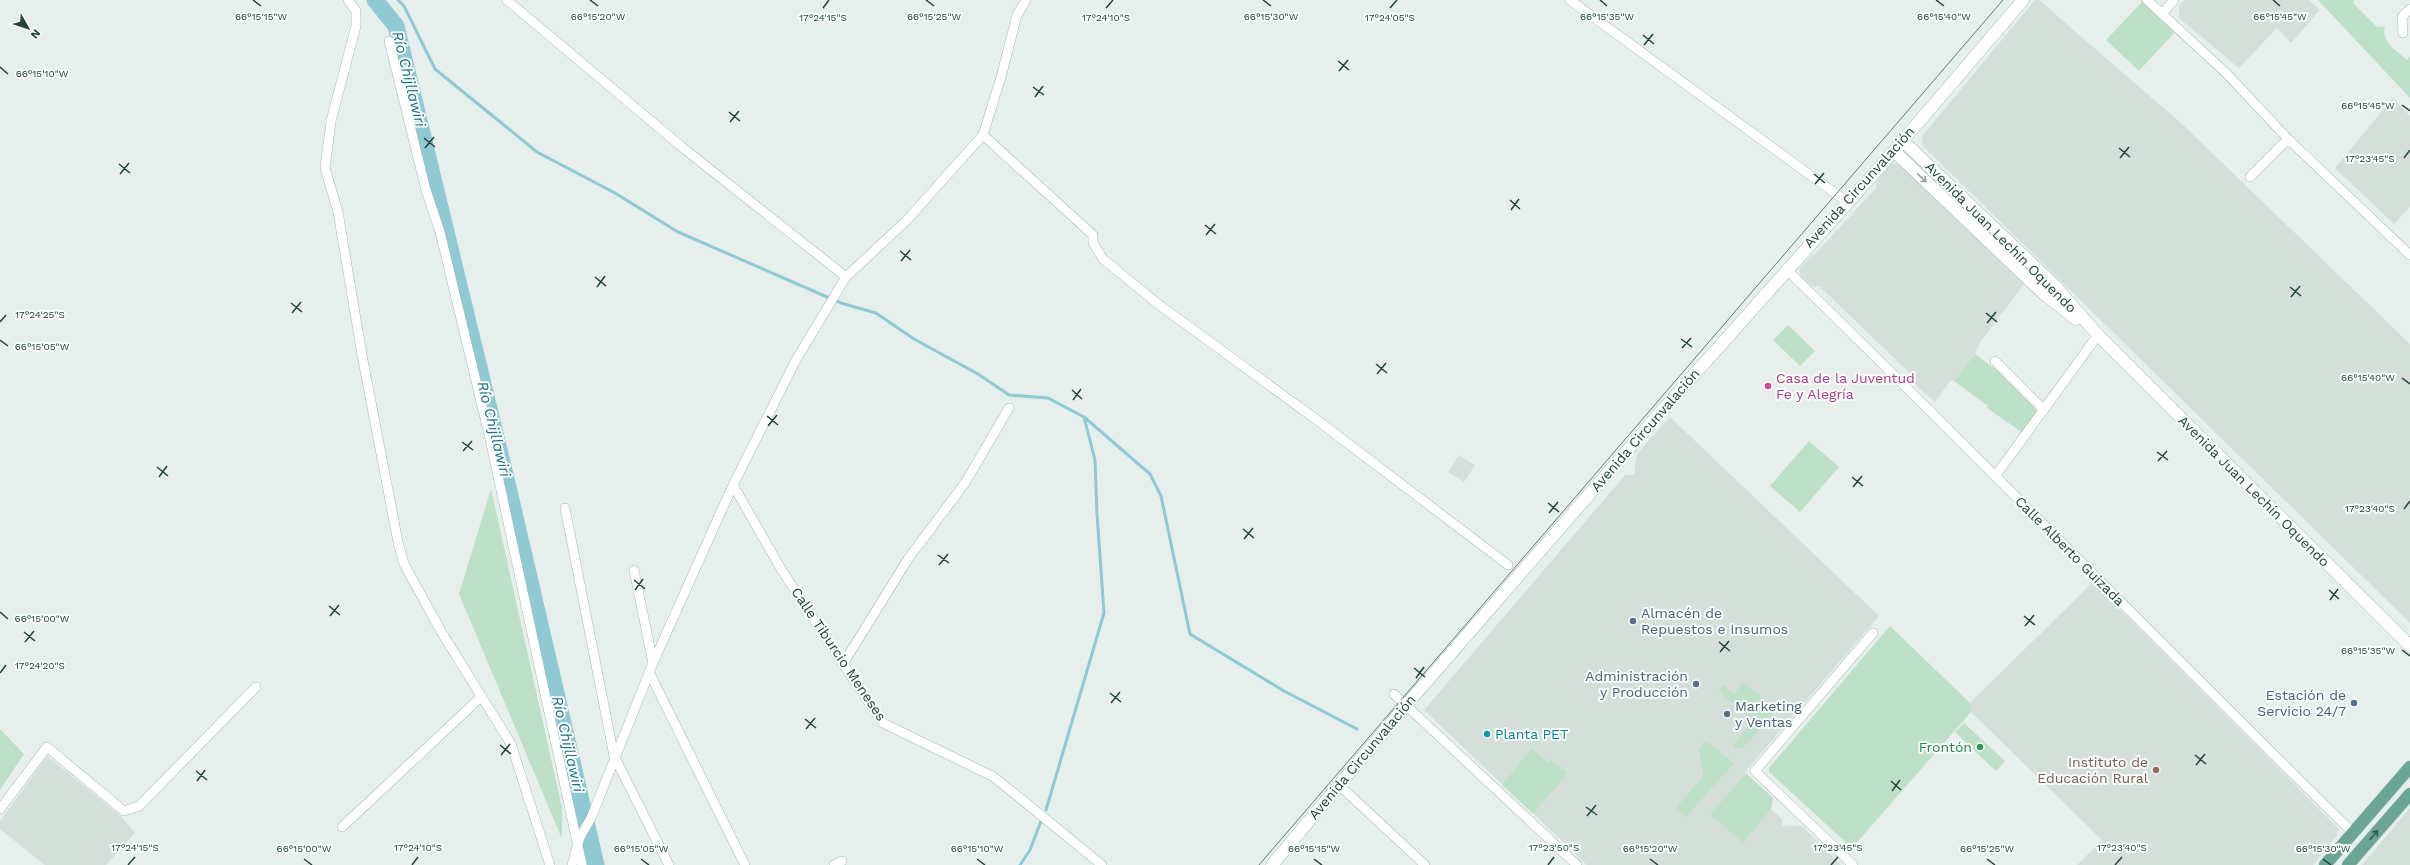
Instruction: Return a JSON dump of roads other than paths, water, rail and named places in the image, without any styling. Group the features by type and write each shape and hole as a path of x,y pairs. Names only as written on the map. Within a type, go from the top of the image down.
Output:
{"main road":[{"path":"2326,865 2410,768"},
{"path":"2348,865 2410,794"}],"street":[{"path":"348,0 356,11 356,26 331,121 325,168 338,212 362,355 404,564 442,633 511,744 550,865"},
{"path":"507,0 682,147 846,277"},
{"path":"572,865 579,842 591,818 614,756 653,663 733,485 796,360 846,277 906,221 983,135 1001,77 1017,15 1026,0"},
{"path":"1570,0 1847,202"},
{"name":"Avenida Circunvalación","path":"1272,865 1407,704 1786,269 1894,151 2023,0"},
{"path":"2147,0 2227,74 2288,139 2410,255"},
{"path":"2162,14 2174,0"},
{"path":"2403,33 2402,16 2410,9"},
{"path":"389,41 426,190 440,232 490,439 579,842 582,865"},
{"path":"983,135 1093,235 1093,243 1103,259 1158,304 1317,420 1508,565"},
{"path":"2250,177 2288,139"},
{"name":"Avenida Juan Lechín Oquendo","path":"1902,140 2054,285 2098,335 2410,646"},
{"name":"Avenida Juan Lechín Oquendo","path":"1894,151 2044,294 2098,335"},
{"name":"Calle Alberto Guizada","path":"1786,269 1996,475 2194,677 2353,833"},
{"path":"1996,475 2098,335"},
{"path":"1995,361 2044,410"},
{"path":"843,664 908,560 964,483 1009,408"},
{"name":"Calle Tiburcio Meneses","path":"733,485 781,569 883,723 994,777 1102,865"},
{"path":"565,508 614,756 669,865"},
{"path":"634,570 653,663"},
{"path":"1853,865 1755,771 1873,633"},
{"path":"650,672 745,865"},
{"path":"0,809 47,747 124,811 139,806 256,687"},
{"path":"1394,694 1407,704 1577,865"},
{"path":"342,827 481,697"},
{"path":"1339,786 1425,865"}],"waterway":[{"name":"Río Chijllawiri","path":"375,0 396,26 508,487 596,865"},
{"path":"398,0 404,6 435,69 537,152 615,193 678,232 841,303 876,313 914,339 978,374 1009,395 1048,398 1084,417 1095,460 1104,613 1046,810"},
{"path":"1084,417 1150,474 1161,496 1190,634 1284,691 1357,729"},
{"path":"1020,865 1030,850 1041,821"}],"tram line":[{"path":"1259,865 2003,0"}],"place":[{"name":"Casa de la Juventud Fe y Alegría","path":"1768,386"},
{"name":"Almacén de Repuestos e Insumos","path":"1633,621"},
{"name":"Administración y Producción","path":"1696,684"},
{"name":"Estación de Servicio 24/7","path":"2354,703"},
{"name":"Marketing y Ventas","path":"1727,714"},
{"name":"Planta PET","path":"1487,734"},
{"name":"Frontón","path":"1980,747"},
{"name":"Instituto de Educación Rural","path":"2156,770"}]}
